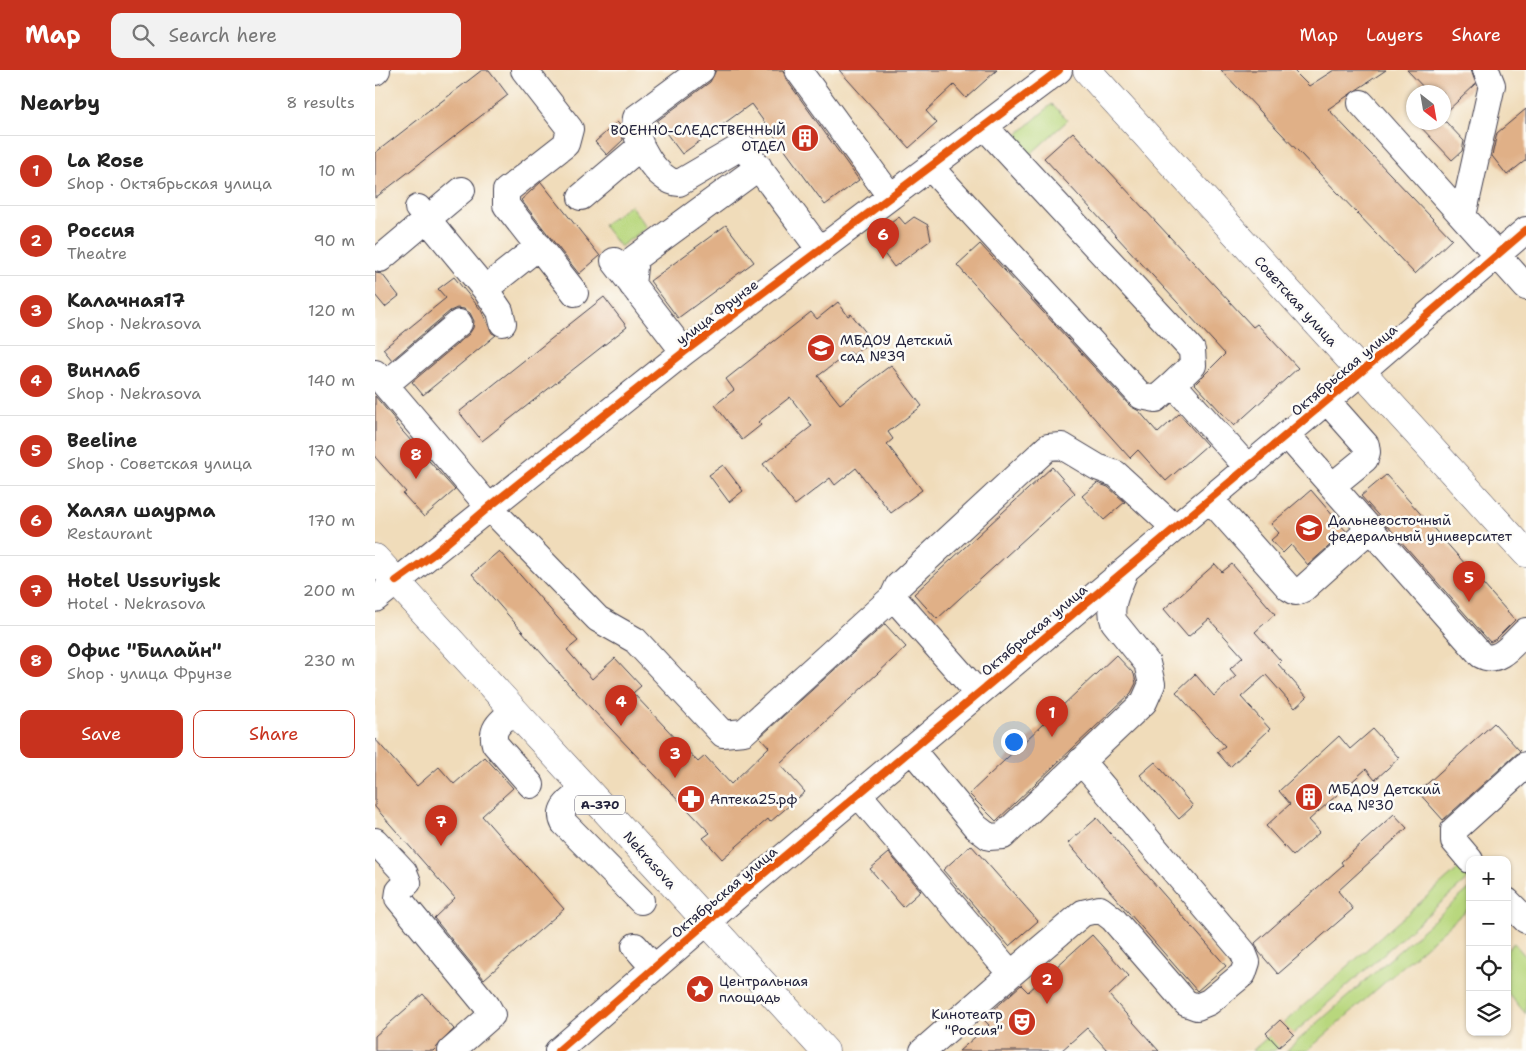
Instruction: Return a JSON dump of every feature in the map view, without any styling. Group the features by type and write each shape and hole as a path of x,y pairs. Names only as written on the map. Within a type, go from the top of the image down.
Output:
{"main road":[{"name":"Советская улица","path":"1087,70 1526,554"},
{"name":"Nekrasova","path":"375,558 825,1051"}],"street":[{"path":"524,70 570,129 566,144 506,191 506,205 575,293"},
{"path":"701,70 636,118 640,148 667,180 672,183 679,183 737,149 744,148 820,250"},
{"path":"798,70 890,196"},
{"name":"улица Фрунзе","path":"375,599 396,581 435,553 489,507 684,352 1059,70"},
{"path":"1463,216 1492,85 1486,70"},
{"path":"1361,103 1526,287"},
{"path":"930,167 1141,396 1156,399 1193,365 1192,350 985,126"},
{"path":"581,198 640,148"},
{"path":"632,285 635,258 759,167"},
{"path":"379,259 422,214 462,190"},
{"path":"422,214 485,289 500,311 503,323"},
{"name":"Октябрьская улица","path":"558,1051 707,922 1248,468 1526,230"},
{"path":"485,289 539,246"},
{"path":"614,261 684,352"},
{"path":"459,323 380,379 489,507 598,619 635,640 723,734 744,732 893,597 898,586 1048,447 1062,446 1097,467 1116,474 1175,528"},
{"path":"1173,384 1248,468"},
{"path":"1327,401 1366,445 1367,452 1365,459 1332,486"},
{"path":"1287,434 1481,655 1488,659 1497,658 1526,631"},
{"path":"1210,499 1289,588 1296,592 1303,589 1370,529"},
{"path":"911,749 976,826 989,836 1003,836 1145,702 1152,684 1147,663 1111,616 1113,604 1126,569"},
{"path":"893,597 978,693"},
{"path":"513,711 496,727 493,736 495,744 531,785"},
{"path":"923,1051 1083,913 1100,909 1113,920 1186,1003 1197,1007 1209,1002 1243,974 1247,962 1243,952 1081,762"},
{"path":"1467,856 1454,841 1454,830 1526,765"},
{"path":"585,789 562,809 560,816 563,823 641,901"},
{"path":"858,794 1011,974"},
{"path":"375,841 404,872 408,882 399,891 398,898 487,1006 492,1015 451,1051"},
{"path":"1511,905 1526,920"},
{"path":"635,946 654,968"}],"green space":[{"path":"1052,104 1068,120 1024,160 1009,142"},
{"path":"630,205 647,227 620,247 603,225"},
{"path":"1466,862 1466,881 1274,1051 1252,1051"},
{"path":"1466,892 1466,911 1307,1051 1286,1051"},
{"path":"1514,943 1526,957 1526,1014 1511,997 1511,946"}],"building":[{"path":"482,70 489,70 508,95 375,198 375,153"},
{"name":"ВОЕННО-СЛЕДСТВЕННЫЙ ОТДЕЛ","path":"716,70 783,70 786,79 859,180 825,205 751,104 682,154 657,121 710,82"},
{"path":"839,70 997,70 966,98 954,85 926,111 937,123 909,148"},
{"path":"1221,70 1293,70 1309,86 1334,70 1386,70 1328,109 1452,239 1415,274"},
{"path":"1407,70 1471,70 1476,84 1451,107 1451,85 1421,85"},
{"path":"1526,109 1526,160 1507,175 1492,156 1497,133"},
{"path":"617,122 621,126 623,140 607,155 595,142"},
{"path":"1451,127 1464,141 1462,151 1452,160 1424,130 1451,130"},
{"path":"1073,132 1253,327 1257,324 1298,368 1234,426 1195,384 1225,354 1044,158"},
{"path":"541,182 600,256 579,274 521,200"},
{"path":"899,217 905,224 914,217 928,225 931,240 894,267 872,237"},
{"path":"726,225 754,262 678,318 650,281"},
{"path":"980,244 1130,406 1139,411 1158,433 1179,414 1207,445 1166,481 1138,450 1130,458 957,265"},
{"path":"375,273 382,274 399,296 385,307 375,295"},
{"path":"454,277 481,310 492,333 496,335 423,395 412,382 469,334 473,328 474,321 470,313 464,309 457,308 450,311 392,360 383,349 446,298 438,289"},
{"path":"604,297 627,327 482,441 459,412"},
{"path":"838,302 848,316 851,314 872,340 853,355 850,352 818,376 840,404 891,365 922,406 888,432 893,439 887,444 922,490 891,513 856,468 835,485 830,478 795,505 763,464 812,426 790,397 758,422 761,425 742,440 715,405 734,390 726,379 811,312 817,319"},
{"path":"375,396 397,422 395,423 455,490 424,517 403,494 406,492 375,457"},
{"path":"723,465 743,491 729,502 709,475"},
{"path":"1052,467 1075,493 937,619 914,594"},
{"path":"1386,475 1515,620 1496,639 1490,642 1361,496"},
{"path":"1097,483 1108,487 1125,502 1104,520 1082,496"},
{"name":"Дальневосточный федеральный университет","path":"1311,490 1346,531 1308,565 1291,545 1283,553 1271,540 1279,533 1271,524"},
{"path":"499,551 578,641 567,650 592,679 615,658 641,686 633,693 698,762 705,756 731,784 769,747 760,737 885,624 906,647 780,764 805,792 770,822 768,819 722,859 703,838 710,833 572,688 472,574"},
{"path":"1215,564 1222,572 1232,564 1275,614 1255,632 1281,661 1278,664 1307,697 1295,708 1266,675 1241,697 1270,729 1230,767 1217,752 1225,746 1176,692 1195,674 1214,696 1236,676 1230,669 1243,657 1209,619 1188,637 1164,609"},
{"path":"1116,655 1134,674 1136,683 1131,693 996,821 969,794"},
{"path":"1494,723 1520,751 1443,820 1418,792"},
{"name":"МБДОУ Детский сад №30","path":"1373,729 1399,758 1375,780 1366,769 1309,820 1320,832 1293,856 1266,826 1290,804 1279,791 1339,736 1350,749"},
{"path":"375,739 417,786 439,767 454,784 485,757 513,788 482,816 564,909 484,979 434,918 455,898 375,807"},
{"path":"1155,762 1193,806 1179,819 1140,775"},
{"path":"1394,814 1407,828 1338,891 1353,909 1278,974 1259,952 1255,943 1343,865 1341,862"},
{"path":"1097,818 1226,966 1197,991 1068,843"},
{"path":"971,845 1038,921 1009,946 943,870"},
{"path":"889,853 921,891 903,907 870,869"},
{"path":"1092,935 1129,976 1109,995 1159,1051 1108,1051 1087,1028 1061,1051 959,1051 989,1025 983,1019 1021,985 1028,992"},
{"path":"423,994 454,1029 433,1051 375,1051 375,1036"},
{"path":"1280,1020 1294,1034 1279,1047 1266,1033"}],"cycle path":[{"path":"396,581 435,553 489,507 684,352 1059,70"},
{"path":"558,1051 743,891 1361,372 1526,230"}],"place":[{"name":"ВОЕННО-СЛЕДСТВЕННЫЙ ОТДЕЛ","path":"805,138"},
{"name":"Халял шаурма","path":"883,259"},
{"name":"МБДОУ Детский сад №39","path":"821,348"},
{"name":"Офис \"Билайн\"","path":"416,479"},
{"name":"Дальневосточный федеральный университет","path":"1309,528"},
{"name":"Beeline","path":"1469,602"},
{"name":"Винлаб","path":"621,726"},
{"name":"La Rose","path":"1052,737"},
{"name":"Калачная17","path":"675,778"},
{"name":"МБДОУ Детский сад №30","path":"1309,797"},
{"name":"Аптека25.рф","path":"691,799"},
{"name":"Hotel Ussuriysk","path":"441,846"},
{"name":"Центральная площадь","path":"700,989"},
{"name":"Россия","path":"1047,1004"},
{"name":"Кинотеатр \"Россия\"","path":"1022,1022"}]}
